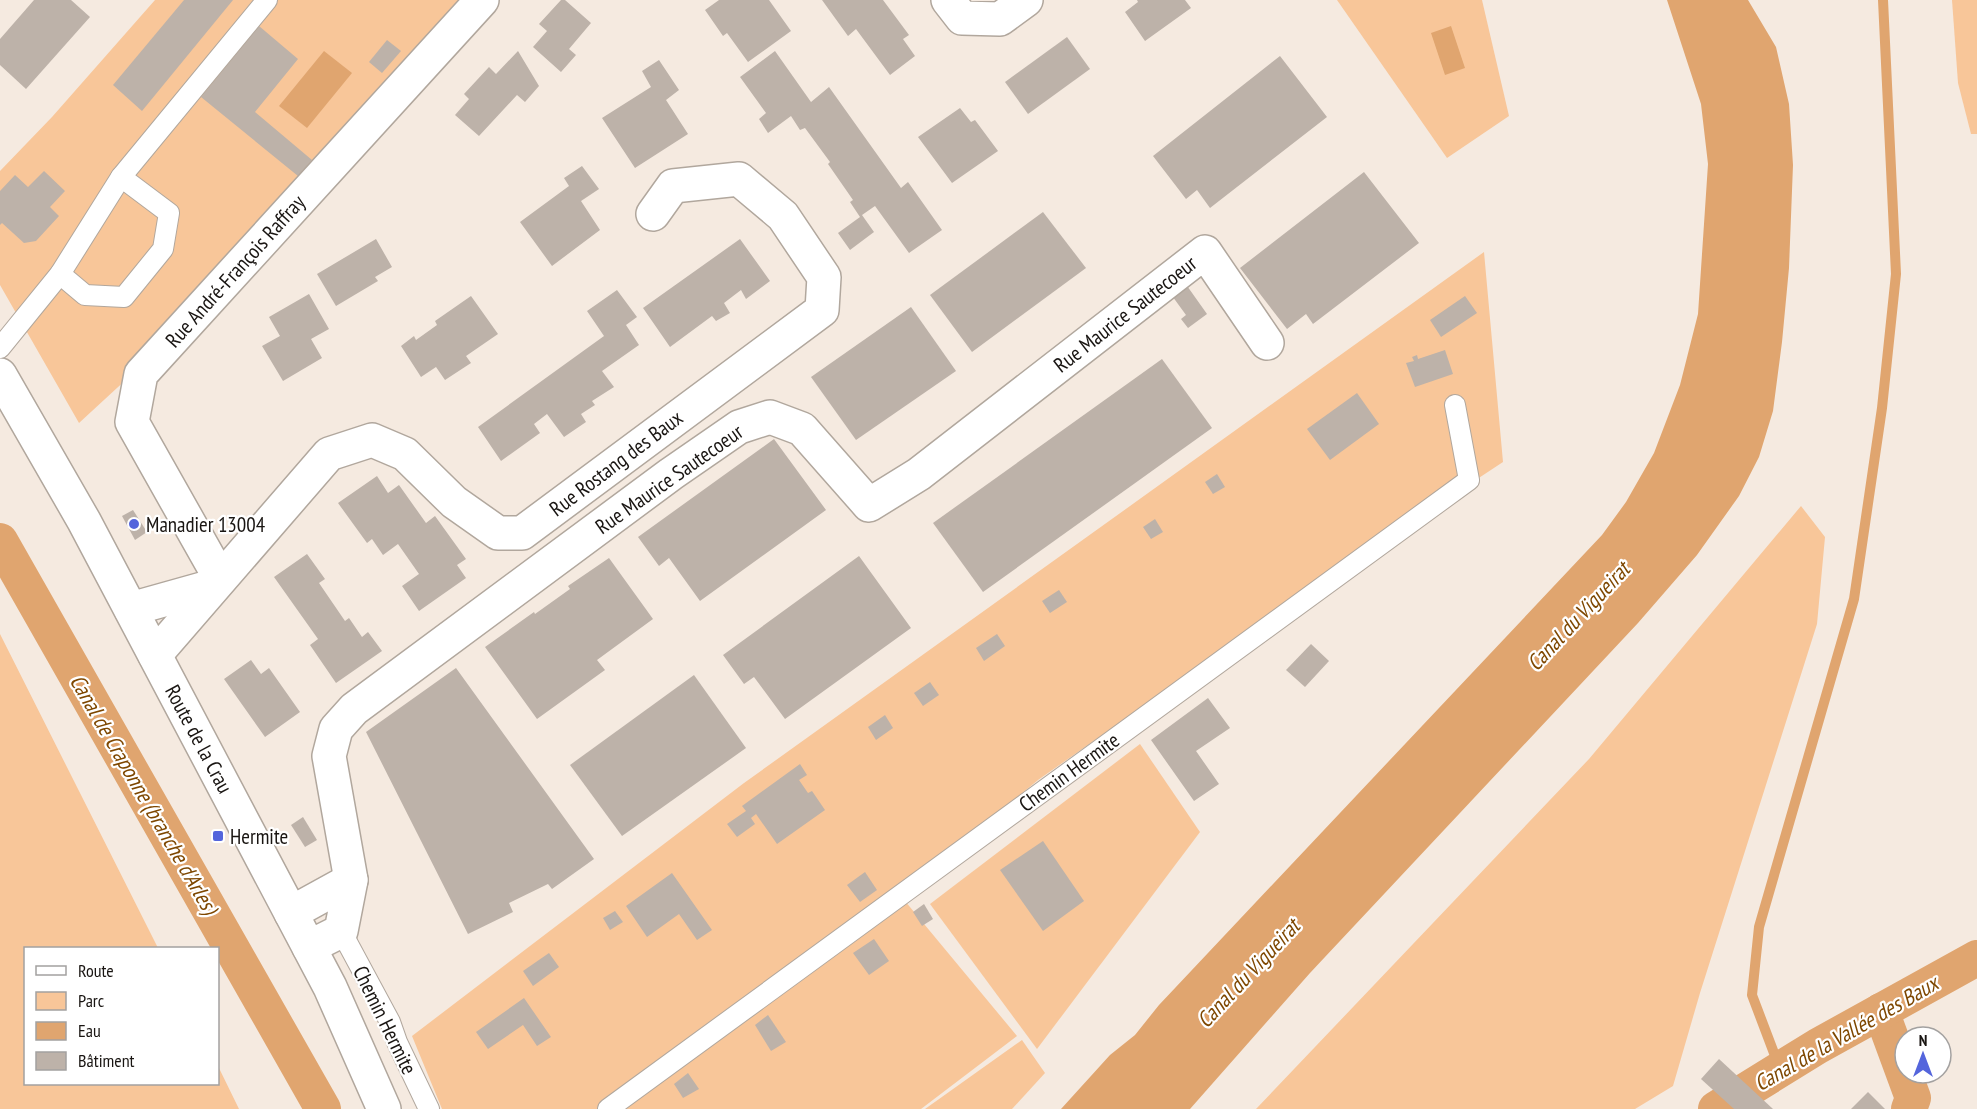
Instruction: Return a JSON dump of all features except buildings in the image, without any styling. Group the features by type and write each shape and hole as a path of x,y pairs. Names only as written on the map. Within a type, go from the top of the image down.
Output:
{"street":[{"name":"Rue André-François Raffray","path":"216,582 132,422 141,374 482,0"},
{"path":"948,0 962,18 1000,19 1026,0"},
{"name":"Rue Rostang des Baux","path":"155,655 328,454 372,440 405,454 454,502 498,533 522,533 822,310 825,278 783,216 739,179 673,186 653,214"},
{"name":"Rue Maurice Sautecoeur","path":"341,931 351,879 328,756 336,729 354,709 671,474 739,427 770,417 802,429 869,505 919,474 1205,252 1267,343"},
{"name":"Route de la Crau","path":"0,375 84,521 330,987 384,1109"},
{"path":"130,609 216,582"},
{"path":"291,913 351,879"},
{"path":"309,947 341,931"}],"lane":[{"path":"0,348 60,274 121,177 267,0"},
{"path":"60,274 85,295 124,297 163,249 169,213 121,177"},
{"name":"Chemin Hermite","path":"608,1109 1468,480 1455,405"},
{"name":"Chemin Hermite","path":"341,931 390,1022 429,1109"}],"green space":[{"path":"155,0 461,0 130,376 79,423 0,285 0,171 52,117"},
{"path":"1337,0 1482,0 1509,116 1447,158"},
{"path":"1952,0 1977,0 1977,134 1971,134 1958,83"},
{"path":"1484,252 1503,462 1300,596 1038,780 900,895 1017,1036 921,1109 442,1109 412,1036 744,783"},
{"path":"1801,506 1825,537 1817,624 1700,993 1673,1086 1635,1109 1256,1109 1589,759"},
{"path":"0,634 157,947 24,947 24,1085 219,1085 219,1068 239,1109 0,1109"},
{"path":"1140,744 1200,832 1037,1049 930,904"},
{"path":"1022,1040 1045,1073 1012,1109 925,1109"}],"water":[{"name":"Canal du Vigueirat","path":"1667,0 1748,0 1776,47 1789,104 1793,165 1789,268 1782,342 1773,411 1759,457 1739,496 1697,555 1638,623 1310,973 1190,1109 1061,1109 1110,1055 1135,1035 1159,1005 1602,535 1626,502 1654,453 1680,385 1698,314 1708,164 1701,104"},
{"path":"1451,26 1465,68 1445,75 1431,33"},
{"path":"324,51 352,73 307,128 279,106"}],"waterway":[{"path":"1780,1069 1752,995 1759,927 1854,599 1882,408 1896,274 1883,0"},
{"name":"Canal de Craponne (branche d'Arles)","path":"0,541 323,1109"},
{"name":"Canal de la Vallée des Baux","path":"1716,1109 1818,1046 1977,958"},
{"path":"1881,1011 1913,1098 1909,1109"}],"place":[{"name":"Manadier 13004","path":"134,524"},
{"name":"Hermite","path":"218,836"}]}
